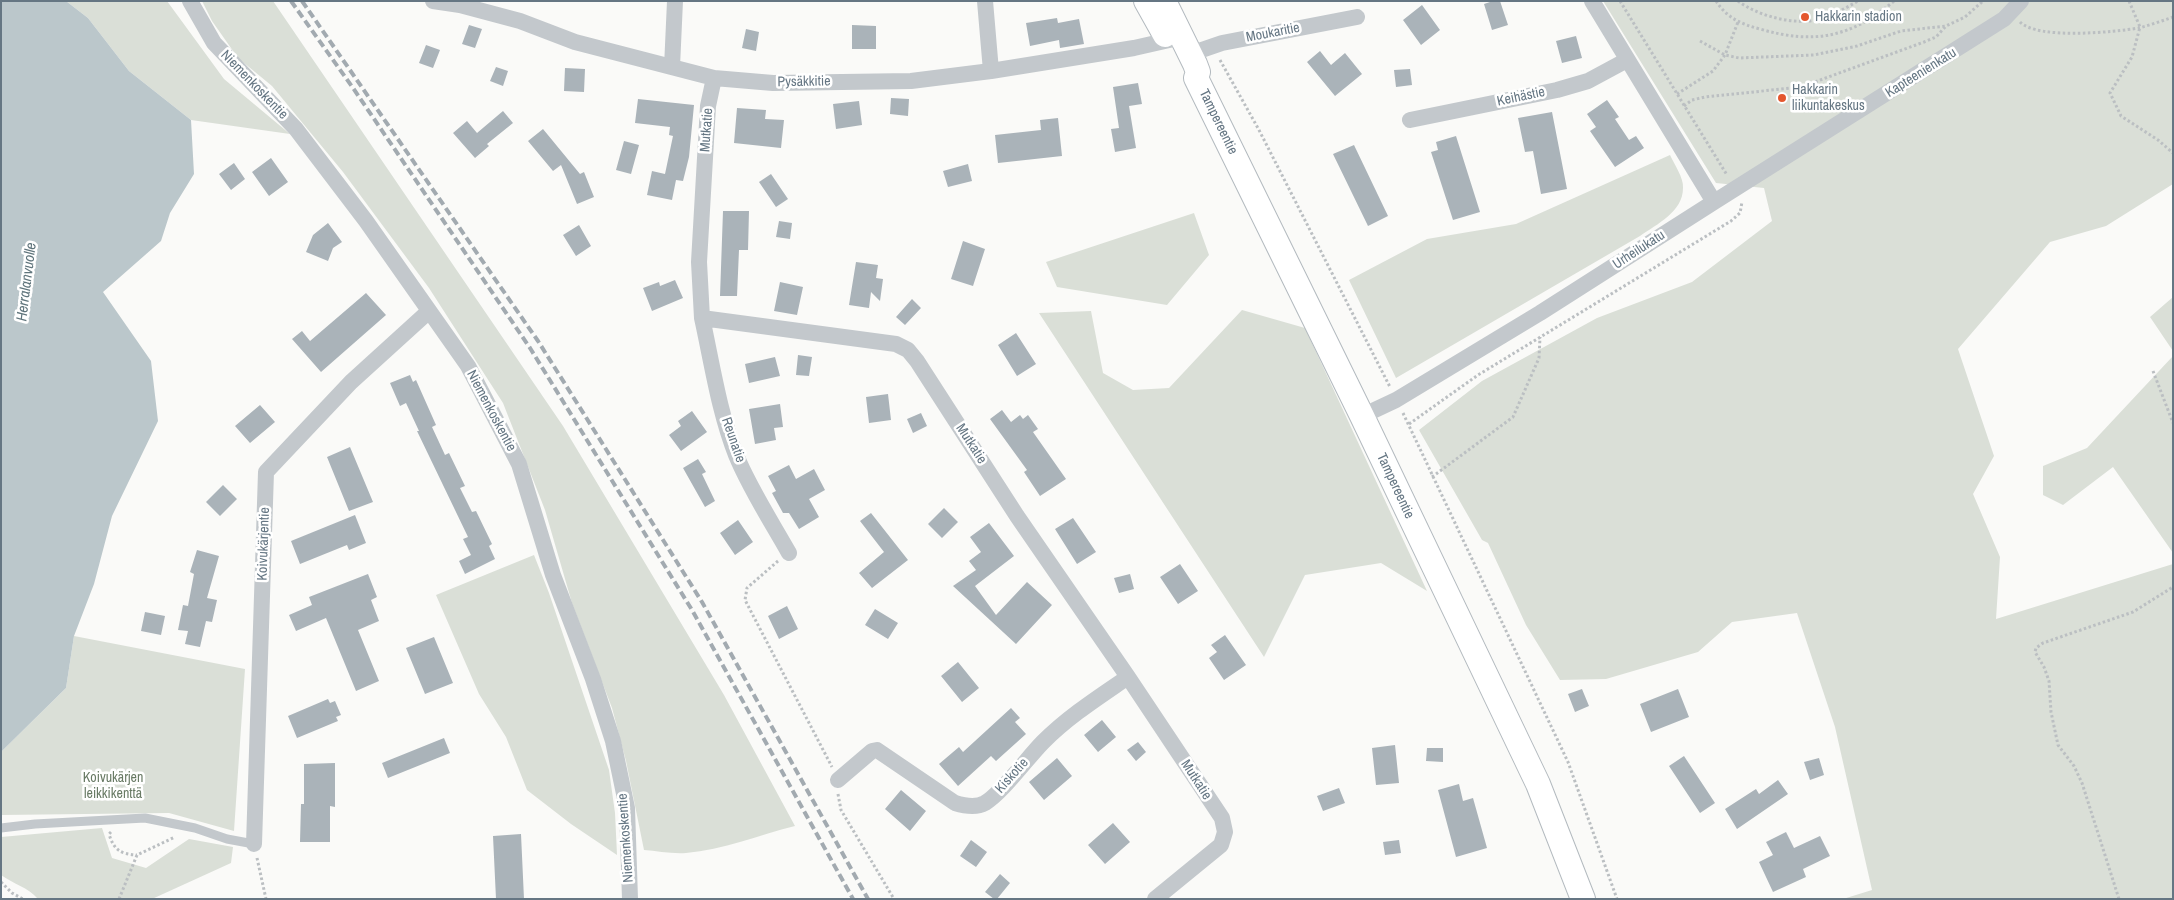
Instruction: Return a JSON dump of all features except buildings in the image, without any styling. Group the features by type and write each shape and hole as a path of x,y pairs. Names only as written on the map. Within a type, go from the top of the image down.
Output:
{"main road":[{"name":"Tampereentie","path":"1146,1 1188,44"},
{"name":"Tampereentie","path":"1164,1 1188,44 1198,72 1196,78 1362,416 1538,784 1582,899"}],"street":[{"name":"Niemenkoskentie","path":"190,1 214,43 296,129 366,221 428,312 468,366 519,464 553,575 593,679 614,741 627,808 630,899"},
{"name":"Pysäkkitie","path":"433,1 460,4 520,21 575,42 714,78 773,83 911,81 991,71 1134,48 1188,44"},
{"path":"672,67 675,1"},
{"path":"985,1 991,71"},
{"path":"1592,1 1714,202"},
{"name":"Kapteenienkatu","path":"1714,202 1976,37 2016,7"},
{"name":"Moukaritie","path":"1188,44 1222,43 1357,17"},
{"name":"Keihästie","path":"1410,120 1565,88 1588,81 1628,60"},
{"name":"Mutkatie","path":"714,78 708,106 699,262 702,318 896,344 908,350 1017,516 1222,818 1225,832 1221,845 1155,899"},
{"name":"Urheilukatu","path":"1362,416 1396,400 1540,313 1714,202"},
{"name":"Koivukärjentie","path":"254,844 266,472 351,382 428,312"},
{"name":"Reunatie","path":"702,318 724,414 736,455 789,553"},
{"name":"Kiskotie","path":"838,780 872,751 877,750 956,803 968,806 984,804 995,796 1045,741 1075,713 1128,677"}],"lane":[{"path":"1,828 35,824 145,818 195,828 227,839 254,844"}],"path":[{"path":"1409,424 1478,375 1731,221 1743,208 1741,197 1620,1"},
{"path":"1716,1 1728,16 1738,22 1792,37 1813,38 1832,36 1864,24 1894,1"},
{"path":"1738,1 1760,14 1786,20 1818,19 1858,1"},
{"path":"1700,41 1725,55 1739,58 1814,55 1857,46 1901,31 1946,26 1965,17 1983,1"},
{"path":"2129,1 2140,28 2132,57 2110,93 2121,116 2158,140 2173,153"},
{"path":"2016,7 2023,24 2038,31 2092,33 2140,28 2173,17"},
{"path":"1677,94 1712,72 1725,55 1738,22"},
{"path":"1684,106 1692,100 1705,97 1801,87 1936,37 1946,26"},
{"path":"1188,44 1259,130 1409,424 1432,477 1568,762 1617,899"},
{"path":"1432,477 1513,417 1539,358 1540,337"},
{"path":"2153,371 2173,423"},
{"path":"789,553 746,588 746,600 838,780 838,795 842,810 894,899"},
{"path":"2119,899 2082,783 2074,766 2058,745 2051,712 2049,681 2044,667 2035,652 2036,648 2043,643 2133,612 2173,587"},
{"path":"120,820 109,834 112,844 124,854 137,855 195,828"},
{"path":"254,844 266,899"},
{"path":"119,899 137,855"},
{"path":"1,882 12,893 23,899"}],"green space":[{"path":"66,1 167,1 224,79 290,134 191,120 129,71 88,18"},
{"path":"202,1 273,1 563,426 724,695 795,826 727,846 700,851 675,853 644,850 626,761 612,708 572,603 545,510 503,403 429,288 343,172 272,86 238,58 212,21"},
{"path":"1603,1 2173,1 2173,184 2106,226 2050,242 1958,349 1994,456 1973,494 2000,557 1996,619 2173,564 2173,899 1843,899 1872,890 1835,727 1797,613 1732,622 1698,652 1606,679 1560,680 1526,625 1488,543 1482,540 1419,430 1482,381 1597,318 1692,282 1772,221 1764,188 1716,183"},
{"path":"1670,155 1683,184 1682,196 1674,211 1661,222 1396,378 1349,280 1427,239 1516,224"},
{"path":"1194,213 1209,255 1167,305 1057,287 1046,262"},
{"path":"2173,297 2173,351 2150,317"},
{"path":"1242,310 1305,328 1427,591 1381,563 1305,575 1264,657 1039,313 1091,311 1103,373 1133,390 1169,388"},
{"path":"2173,356 2173,553 2113,467 2063,505 2043,495 2043,466 2087,448"},
{"path":"534,555 549,593 609,770 615,813 617,855 571,824 527,790 506,737 479,694 436,595"},
{"name":"Koivukärjen leikkikenttä","path":"74,636 245,669 234,831 169,813 1,815 1,752 66,688"},
{"path":"102,828 112,858 146,868 189,839 233,847 231,863 152,899 38,899 30,891 1,875 1,837"}],"water":[{"name":"Herralanvuolle","path":"1,1 66,1 88,18 129,71 191,120 194,174 170,213 161,241 103,292 151,361 158,421 112,516 94,584 74,636 66,688 1,752"}],"railway":[{"path":"291,1 353,88 530,348 692,610 853,899"},
{"path":"302,1 538,341 702,602 868,899"}],"place":[{"name":"Hakkarin stadion","path":"1805,17"},
{"name":"Hakkarin liikuntakeskus","path":"1782,98"}]}
